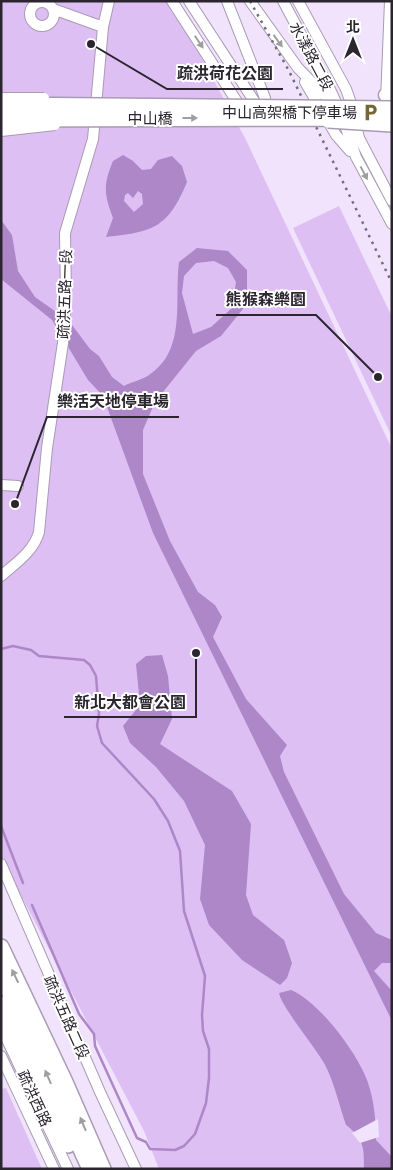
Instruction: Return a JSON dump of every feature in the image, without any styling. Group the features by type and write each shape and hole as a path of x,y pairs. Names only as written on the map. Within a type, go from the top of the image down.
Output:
{"highway":[{"name":"中山橋","path":"1,105 104,112 390,111"},
{"name":"中山橋","path":"1,119 64,118 104,112"},
{"path":"1,124 64,118"},
{"path":"1,947 65,1082 102,1169"},
{"path":"1,974 90,1169"},
{"path":"2,1006 80,1169"}],"main road":[{"path":"346,109 390,111"},
{"path":"346,109 354,121 390,111"}],"street":[{"name":"疏洪五路一段","path":"1,576 28,552 36,542 39,532 48,439 63,343 66,233 93,138 103,27 109,1"},
{"path":"172,1 245,115 262,113"},
{"path":"189,1 262,113"},
{"path":"228,1 266,98 262,113"},
{"path":"250,1 298,68 336,135 356,157 392,224"},
{"name":"水漾路二段","path":"283,1 346,109"},
{"name":"水漾路二段","path":"298,1 346,89 346,109"},
{"path":"390,1 390,111"},
{"path":"53,9 51,21 44,25 36,24 31,18 30,10 39,2 47,3 53,9 103,27"},
{"path":"298,68 346,109 356,157"},
{"path":"1,98 63,99 104,112"},
{"path":"1,131 104,112"},
{"path":"354,121 359,138 392,200"},
{"path":"1,485 18,486"},
{"name":"疏洪五路二段","path":"1,864 100,1092 136,1169"},
{"name":"疏洪西路","path":"1,1027 68,1169"},
{"name":"疏洪西路","path":"1,1056 6,1074 54,1169"}],"shaded area":[{"path":"1,1 171,1 246,140 392,449 392,1169 159,1169 144,1131 1,857"},
{"path":"123,155 142,170 151,169 158,160 172,156 182,166 187,182 173,209 157,225 136,233 106,237 113,218 106,196 106,183 113,161","holes":["138,191 142,194 143,204 134,212 124,201 125,195 128,193 133,198"]},
{"path":"339,206 392,317 392,437 293,228"},
{"path":"1,220 12,235 18,271 35,297 69,321 90,349 99,356 112,377 124,386 149,375 161,365 169,352 174,339 176,324 179,262 197,248 228,251 247,270 247,304 221,336 196,351 155,402 143,430 143,474 170,541 198,592 215,605 222,617 213,637 246,699 287,745 280,756 284,772 344,894 376,933 392,940 392,963 382,963 374,971 392,991 392,1021 153,533 103,396 88,380 52,320 1,279","holes":["214,261 228,268 236,282 232,308 211,327 193,334 182,293 184,276 196,263"]},
{"path":"162,655 168,676 172,719 160,744 232,791 251,824 246,895 253,915 284,940 292,963 287,978 280,985 242,960 209,925 200,899 205,845 184,801 156,767 130,743 123,726 140,705 136,664 146,656"},
{"path":"291,990 302,996 324,1016 346,1042 362,1068 373,1102 376,1140 392,1157 392,1169 364,1169 362,1144 360,1139 346,1125 328,1070 281,999 279,993"},
{"path":"6,1088 42,1169 1,1169 1,1089"}],"pier":[{"path":"378,1119 379,1137 360,1143 352,1133"}],"waterway":[{"path":"1,649 13,646 31,650 39,656 84,660 90,665 96,676 99,714 97,726 102,743 154,799 168,821 180,851 184,911 205,976 202,1015 203,1031 209,1049 209,1078 206,1103 195,1134 184,1146 175,1150 150,1149 146,1142 137,1138 95,1046 94,1034 79,1014 32,905"},
{"path":"1,826 23,883"}],"railway":[{"path":"250,1 289,71 392,283"}],"place":[{"name":"疏洪荷花公園","path":"91,44"},
{"name":"中山高架橋下停車場","path":"371,112"},
{"name":"熊猴森樂園","path":"378,377"},
{"name":"樂活天地停車場","path":"15,504"},
{"name":"新北大都會公園","path":"196,653"}]}
